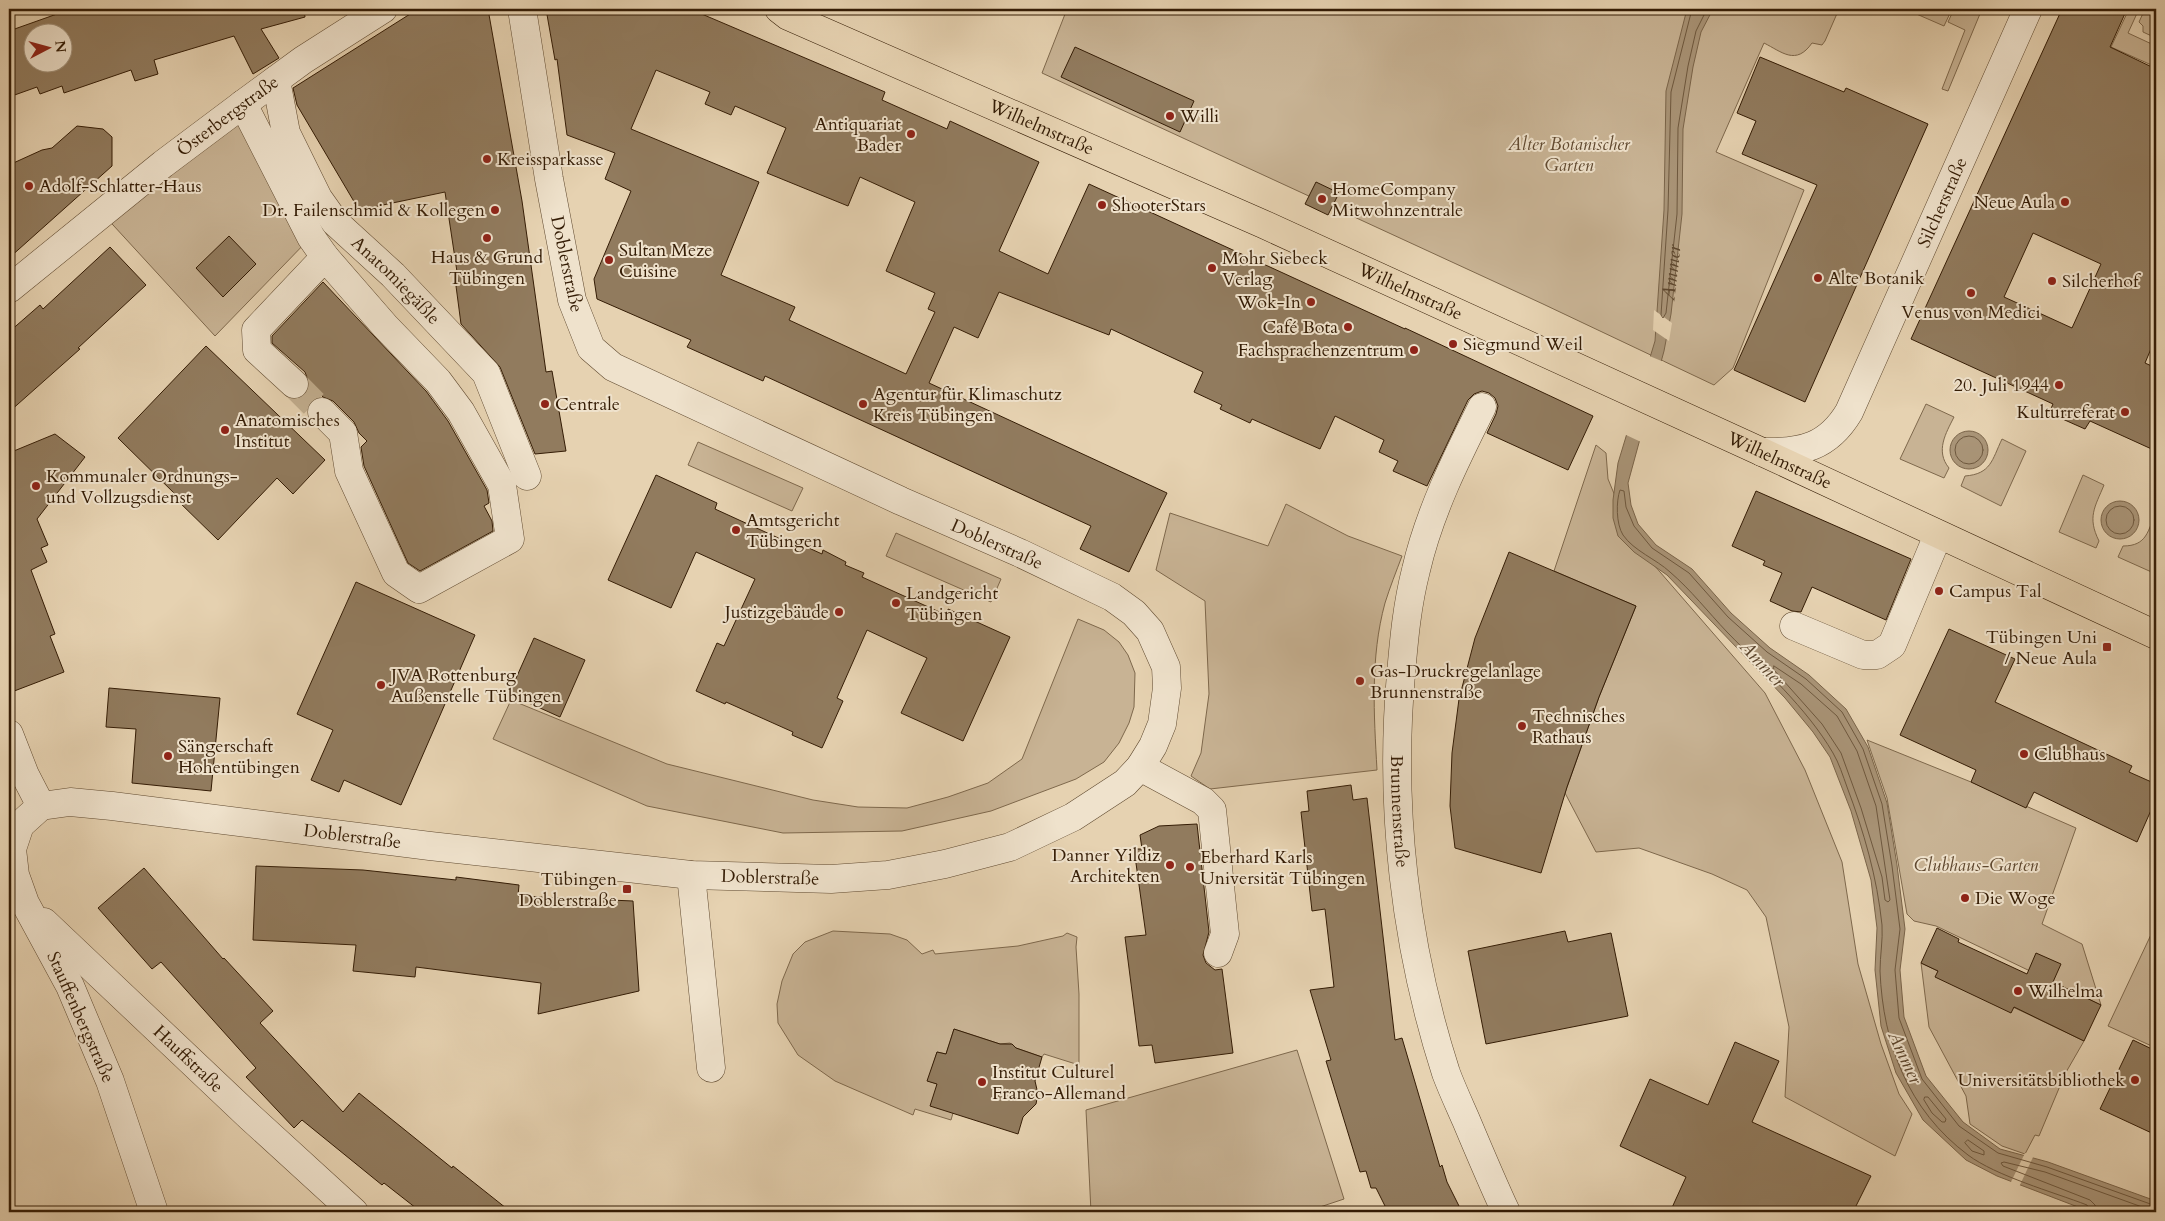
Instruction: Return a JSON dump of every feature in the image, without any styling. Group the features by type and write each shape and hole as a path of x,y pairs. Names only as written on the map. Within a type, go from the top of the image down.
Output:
{"main road":[{"name":"Wilhelmstraße","path":"779,11 1263,224 1680,414 2156,635"}],"street":[{"name":"Österbergstraße","path":"9,289 155,170 243,104 302,60 383,9"},
{"name":"Doblerstraße","path":"42,806 70,802 112,806 420,845 691,875 831,880 888,875 945,864 1010,847 1072,817 1125,783 1140,767 1153,746 1162,724 1167,688 1166,667 1150,631 1134,614 1112,597 1038,562 901,502 613,367 591,348 572,300 549,179 522,9"},
{"name":"Silcherstraße","path":"1762,452 1779,452 1808,447 1830,436 1840,428 1849,412 2028,9"},
{"name":"Anatomiegäßle","path":"276,80 286,133 318,198 335,222 393,275 486,373 527,476"},
{"path":"243,104 311,237 325,257 385,326 438,382 461,412 502,485 510,539 419,589 411,584 396,573 353,480 343,433 322,412"},
{"path":"294,384 257,350 256,330 325,257"},
{"name":"Brunnenstraße","path":"1482,407 1453,465 1416,569 1403,644 1397,715 1396,768 1398,817 1406,887 1429,1014 1447,1075 1506,1212"},
{"path":"1794,626 1863,655 1877,655 1892,645 1938,534"},
{"path":"9,734 25,775 42,806 14,840"},
{"path":"1140,767 1203,801 1212,810 1225,934 1218,953"},
{"name":"Stauffenbergstraße","path":"14,840 15,875 25,904 70,986 110,1080 154,1212"},
{"path":"691,875 711,1068"},
{"name":"Hauffstraße","path":"25,904 250,1118 354,1212"}],"green space":[{"name":"Alter Botanischer Garten","path":"1067,9 1839,9 1822,45 1812,43 1800,54 1789,55 1764,43 1716,152 1804,190 1733,368 1714,385 1042,73"},
{"path":"1905,9 1952,9 1944,26"},
{"path":"1954,9 1982,9 1948,91 1942,89 1965,30 1948,22"},
{"path":"2129,9 2139,9 2128,33 2156,46 2156,67 2111,47"},
{"path":"2145,9 2156,9 2156,38 2143,32 2143,26 2139,22"},
{"path":"243,104 311,237 215,336 102,213"},
{"path":"1926,404 1954,417 1943,442 1943,455 1949,468 1944,478 1900,459"},
{"path":"2002,439 2026,451 2001,506 1961,486 1965,476 1974,475 1990,465"},
{"path":"698,442 803,488 792,511 688,465"},
{"path":"1596,445 1606,453 1608,479 1634,542 1765,693 1805,770 1842,862 1858,964 1881,1044 1899,1094 1912,1114 1895,1156 1785,1097 1789,1027 1766,917 1747,890 1712,874 1639,848 1596,852 1565,793 1599,697 1636,606 1554,571"},
{"path":"2083,475 2104,485 2093,519 2095,533 2099,541 2096,548 2059,532"},
{"path":"1286,504 1348,536 1402,556 1385,603 1377,645 1374,686 1377,770 1210,789 1191,776 1201,753 1209,694 1205,601 1156,570 1170,513 1268,546"},
{"path":"2156,511 2156,574 2118,557 2123,546 2137,543 2146,536"},
{"path":"896,533 1001,579 991,602 886,556"},
{"path":"1078,619 1104,630 1119,642 1128,655 1135,673 1134,707 1129,723 1119,743 1104,762 1076,779 991,811 902,831 783,833 647,806 493,739 511,700 667,764 813,800 858,807 907,808 948,797 988,783 1022,759"},
{"name":"Clubhaus-Garten","path":"1867,740 1971,782 2076,828 2042,924 2082,944 2101,1005 1936,926 1914,921 1907,914 1887,798"},
{"path":"2156,924 2156,1048 2108,1026"},
{"path":"833,931 890,934 907,940 922,954 933,950 935,954 1018,946 1063,936 1067,933 1077,937 1079,1065 1044,1054 1042,1057 1016,1048 1010,1043 1000,1044 954,1029 946,1054 937,1052 928,1081 937,1084 953,1113 951,1120 915,1109 913,1115 835,1081 798,1055 778,1023 777,1004 782,981 793,954 805,942"},
{"path":"1921,963 2084,1041 2065,1074 2039,1136 2035,1135 2025,1154 2002,1146 1970,1124 1966,1096 1929,1027"},
{"path":"1297,1050 1344,1199 1305,1212 1091,1212 1086,1110"}],"water":[{"name":"Ammer","path":"1687,9 1713,9 1701,32 1683,129 1682,214 1671,314 1664,351 1628,483 1631,505 1638,524 1656,545 1692,569 1731,613 1770,648 1809,675 1846,709 1868,747 1887,803 1897,865 1905,929 1900,970 1904,1017 1926,1076 1963,1122 2000,1149 2048,1162 2156,1201 2156,1212 2091,1212 1997,1176 1966,1160 1923,1120 1896,1073 1881,1026 1875,970 1877,928 1871,880 1851,811 1830,757 1813,732 1785,698 1667,575 1634,552 1618,536 1613,518 1613,500 1618,463 1655,341 1664,210 1666,91"},
{"path":"1969,431 1976,432 1982,437 1987,443 1987,457 1982,463 1976,468 1969,469 1962,468 1956,463 1951,457 1950,450 1951,443 1956,437 1962,432"},
{"path":"2120,501 2133,507 2139,520 2133,533 2120,539 2107,533 2101,520 2107,507"}],"pier":[{"path":"1654,310 1672,323 1669,341 1653,330"},
{"path":"1647,355 1664,362 1641,442 1624,434"},
{"path":"2025,1153 2034,1155 2019,1187 2010,1184"}],"building":[{"path":"71,9 304,9 305,17 261,29 279,58 253,74 234,36 154,60 158,74 135,81 131,70 64,93 62,86 40,94 37,87 9,97 9,31 22,26 22,72 72,72 72,22 34,22"},
{"path":"418,9 488,9 522,201 546,372 552,371 566,451 535,454 500,367 461,324 456,286 459,285 445,192 359,210 297,105 293,88"},
{"path":"546,9 690,9 885,92 882,100 947,129 950,121 1039,162 999,251 1048,274 1089,184 1593,416 1568,470 1487,433 1498,406 1495,398 1489,393 1482,391 1474,394 1468,400 1427,486 1393,471 1398,461 1379,452 1384,440 1335,416 1320,449 1252,419 1250,423 1220,409 1222,405 1194,392 1203,372 1111,329 1109,335 999,292 978,338 954,327 929,383 1167,493 1129,572 1080,549 1091,526 765,376 763,381 687,347 691,340 597,299 594,279 631,191 605,179 615,153 567,135 557,59 555,60","holes":["656,70 710,92 705,104 731,115 735,106 786,128 767,173 848,206 860,177 915,202 886,271 935,293 928,309 935,312 906,374 789,320 795,307 721,275 759,182 631,129"]},
{"name":"Neue Aula","path":"2062,9 2127,9 2110,47 2156,69 2156,337 2145,363 2156,368 2156,451 2090,421 2085,429 2049,413 2053,404 1911,339","holes":["2033,233 2101,264 2072,328 2004,297"]},
{"path":"1075,47 1194,101 1180,132 1061,77"},
{"name":"Alte Botanik","path":"1760,57 1844,92 1846,88 1928,124 1805,402 1734,370 1817,185 1742,154 1756,121 1737,113"},
{"path":"77,126 103,129 112,137 112,166 9,258 9,165 42,150 52,148"},
{"name":"HomeCompany Mitwohnzentrale","path":"1316,182 1339,193 1328,215 1305,204"},
{"path":"229,236 256,264 223,297 196,268"},
{"path":"110,247 146,285 78,348 80,349 9,412 9,332 40,305 43,309"},
{"path":"323,282 426,391 448,421 487,490 489,503 484,506 492,521 493,531 420,571 408,563 364,466 361,447 367,441 359,433 354,422 333,401 323,397 309,383 305,372 272,343 272,336"},
{"path":"206,346 325,460 293,494 277,478 218,540 175,498 177,496 118,438"},
{"path":"55,434 85,457 37,519 48,545 41,548 47,562 31,570 55,634 50,636 64,672 9,693 9,453"},
{"name":"Justizgebäude","path":"656,475 717,503 715,509 798,547 800,544 822,554 823,550 846,562 845,565 864,573 862,577 946,615 948,609 1010,637 963,741 901,713 927,658 867,630 837,698 843,701 822,748 792,735 793,732 726,702 725,704 696,691 717,643 724,646 755,579 696,552 671,608 608,580"},
{"path":"1756,491 1911,559 1886,620 1812,587 1801,612 1792,611 1770,601 1782,573 1763,565 1765,561 1732,546"},
{"name":"Technisches Rathaus","path":"1509,552 1636,606 1599,697 1567,787 1541,873 1455,848 1450,806 1452,753 1459,699 1475,638"},
{"name":"JVA Rottenburg Außenstelle Tübingen","path":"356,582 475,635 401,805 344,780 339,792 311,780 333,730 297,714"},
{"name":"Clubhaus","path":"1949,629 2015,659 1995,702 2132,766 2129,772 2156,784 2156,799 2137,842 2034,792 2026,808 1971,782 1976,770 1900,735"},
{"path":"534,638 585,660 560,717 509,694"},
{"path":"109,688 220,698 211,791 132,783 136,729 106,727"},
{"path":"1351,785 1353,800 1367,798 1395,1040 1402,1038 1440,1167 1442,1165 1447,1182 1462,1212 1388,1212 1376,1188 1371,1188 1366,1171 1360,1172 1326,1061 1331,1060 1310,990 1334,987 1325,909 1312,911 1301,812 1309,811 1307,791"},
{"path":"1197,824 1209,932 1203,955 1206,963 1215,970 1222,969 1233,1053 1155,1063 1152,1045 1139,1046 1125,937 1146,935 1134,849 1142,849 1140,835 1159,826"},
{"path":"256,866 363,870 456,880 456,877 519,885 518,896 633,901 639,991 538,1014 541,983 416,967 415,977 353,971 356,945 253,940"},
{"path":"144,868 223,959 273,1011 260,1023 343,1112 359,1093 452,1168 453,1166 511,1212 421,1212 384,1183 382,1185 302,1120 294,1128 246,1077 256,1068 161,962 152,969 98,908"},
{"name":"Wilhelma","path":"1937,928 1959,939 1958,942 2027,974 2036,953 2061,964 2053,982 2101,1005 2084,1041 2014,1007 2011,1013 1935,977 1938,971 1921,963"},
{"path":"1565,931 1568,942 1611,933 1628,1016 1486,1044 1468,951"},
{"name":"Institut Culturel Franco-Allemand","path":"954,1029 1000,1044 1012,1044 1016,1048 1042,1057 1035,1081 1038,1094 1036,1104 1023,1117 1018,1134 930,1106 937,1084 927,1081 937,1052 946,1054"},
{"name":"Universitätsbibliothek","path":"2133,1040 2156,1051 2156,1135 2100,1109"},
{"path":"1735,1042 1779,1061 1752,1122 1871,1176 1853,1212 1670,1212 1686,1177 1620,1146 1650,1079 1708,1105"}],"tunnel":[{"path":"294,384 322,412"}],"place":[{"name":"Willi","path":"1170,116"},
{"name":"Antiquariat Bader","path":"911,134"},
{"name":"Kreissparkasse","path":"487,159"},
{"name":"Adolf-Schlatter-Haus","path":"29,186"},
{"name":"HomeCompany Mitwohnzentrale","path":"1322,199"},
{"name":"Neue Aula","path":"2065,202"},
{"name":"ShooterStars","path":"1102,205"},
{"name":"Dr. Failenschmid & Kollegen","path":"495,210"},
{"name":"Haus & Grund Tübingen","path":"487,238"},
{"name":"Sultan Meze Cuisine","path":"609,260"},
{"name":"Mohr Siebeck Verlag","path":"1212,268"},
{"name":"Alte Botanik","path":"1818,278"},
{"name":"Silcherhof","path":"2052,281"},
{"name":"Venus von Medici","path":"1971,293"},
{"name":"Wok-In","path":"1311,302"},
{"name":"Café Bota","path":"1348,327"},
{"name":"Siegmund Weil","path":"1453,344"},
{"name":"Fachsprachenzentrum","path":"1414,350"},
{"name":"20. Juli 1944","path":"2059,385"},
{"name":"Centrale","path":"545,404"},
{"name":"Agentur für Klimaschutz Kreis Tübingen","path":"863,404"},
{"name":"Kulturreferat","path":"2125,412"},
{"name":"Anatomisches Institut","path":"225,430"},
{"name":"Kommunaler Ordnungs- und Vollzugsdienst","path":"36,486"},
{"name":"Amtsgericht Tübingen","path":"736,530"},
{"name":"Campus Tal","path":"1939,591"},
{"name":"Landgericht Tübingen","path":"896,603"},
{"name":"Justizgebäude","path":"839,612"},
{"name":"Tübingen Uni / Neue Aula","path":"2107,647"},
{"name":"Gas-Druckregelanlage Brunnenstraße","path":"1360,681"},
{"name":"JVA Rottenburg Außenstelle Tübingen","path":"381,685"},
{"name":"Technisches Rathaus","path":"1522,726"},
{"name":"Clubhaus","path":"2024,754"},
{"name":"Sängerschaft Hohentübingen","path":"168,756"},
{"name":"Danner Yildiz Architekten","path":"1170,865"},
{"name":"Eberhard Karls Universität Tübingen","path":"1190,867"},
{"name":"Tübingen Doblerstraße","path":"627,889"},
{"name":"Die Woge","path":"1965,898"},
{"name":"Wilhelma","path":"2018,991"},
{"name":"Universitätsbibliothek","path":"2135,1080"},
{"name":"Institut Culturel Franco-Allemand","path":"982,1082"}]}
